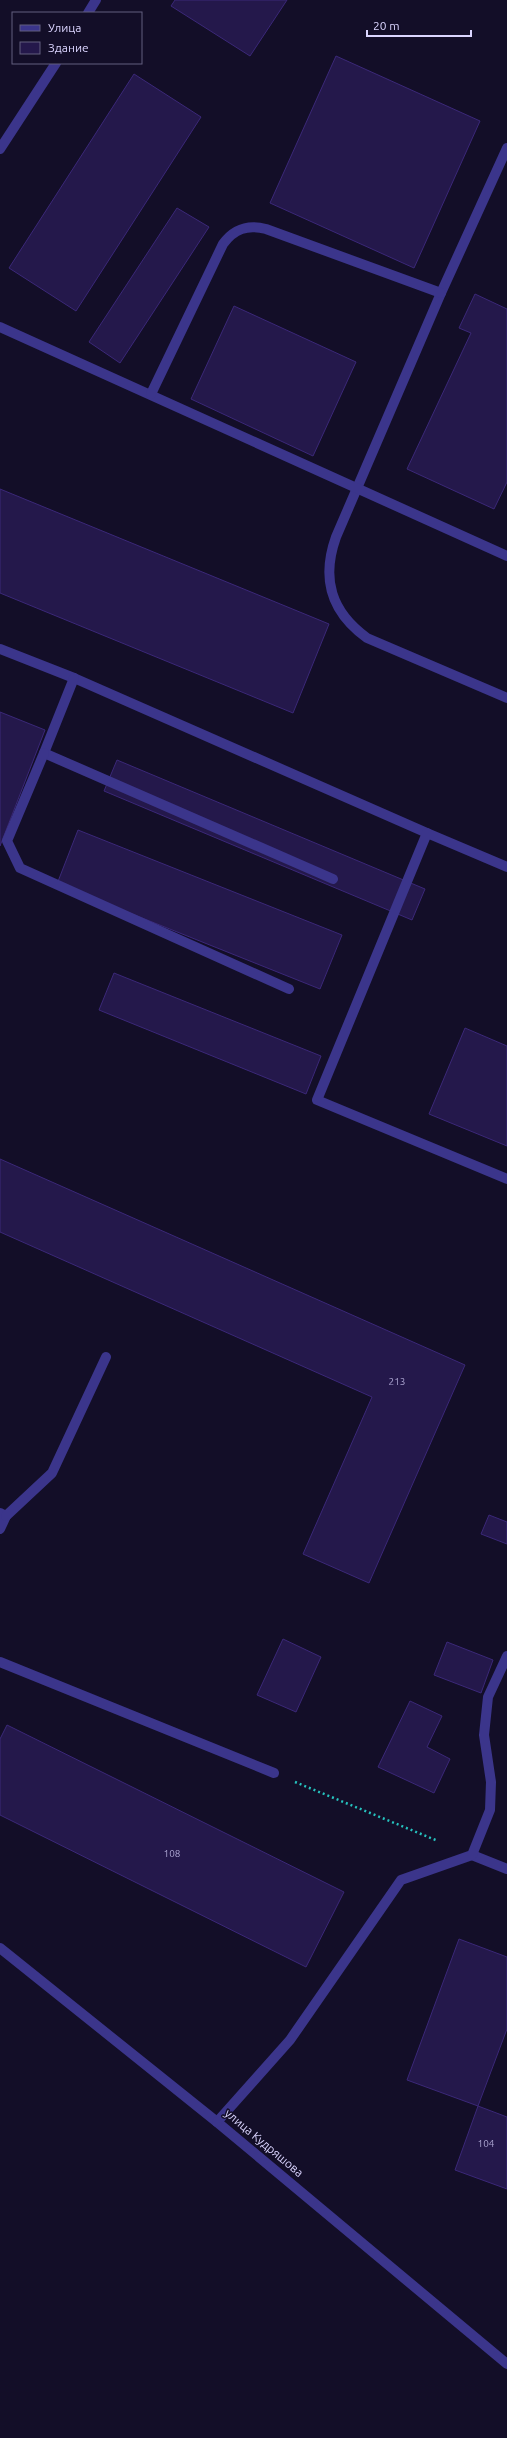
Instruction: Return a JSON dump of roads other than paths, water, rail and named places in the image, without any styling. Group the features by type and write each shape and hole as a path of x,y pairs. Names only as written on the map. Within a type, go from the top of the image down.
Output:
{"street":[{"path":"89,12 96,0"},
{"path":"0,149 55,64"},
{"path":"507,148 441,293 336,537 328,565 332,593 345,619 368,638 507,698"},
{"path":"151,394 223,244 236,230 256,226 266,229 441,293"},
{"path":"0,327 507,556"},
{"path":"0,650 74,678 507,867"},
{"path":"74,678 7,841 20,868 289,989"},
{"path":"44,753 334,879"},
{"path":"427,833 317,1100 507,1180"},
{"path":"0,1529 3,1515 52,1473 106,1357"},
{"path":"472,1855 490,1810 491,1782 484,1735 488,1697 507,1656"},
{"path":"0,1662 274,1773"},
{"path":"217,2122 290,2040 401,1880 472,1855 507,1869"},
{"name":"улица Кудряшова","path":"0,1948 217,2122 507,2364"}]}
